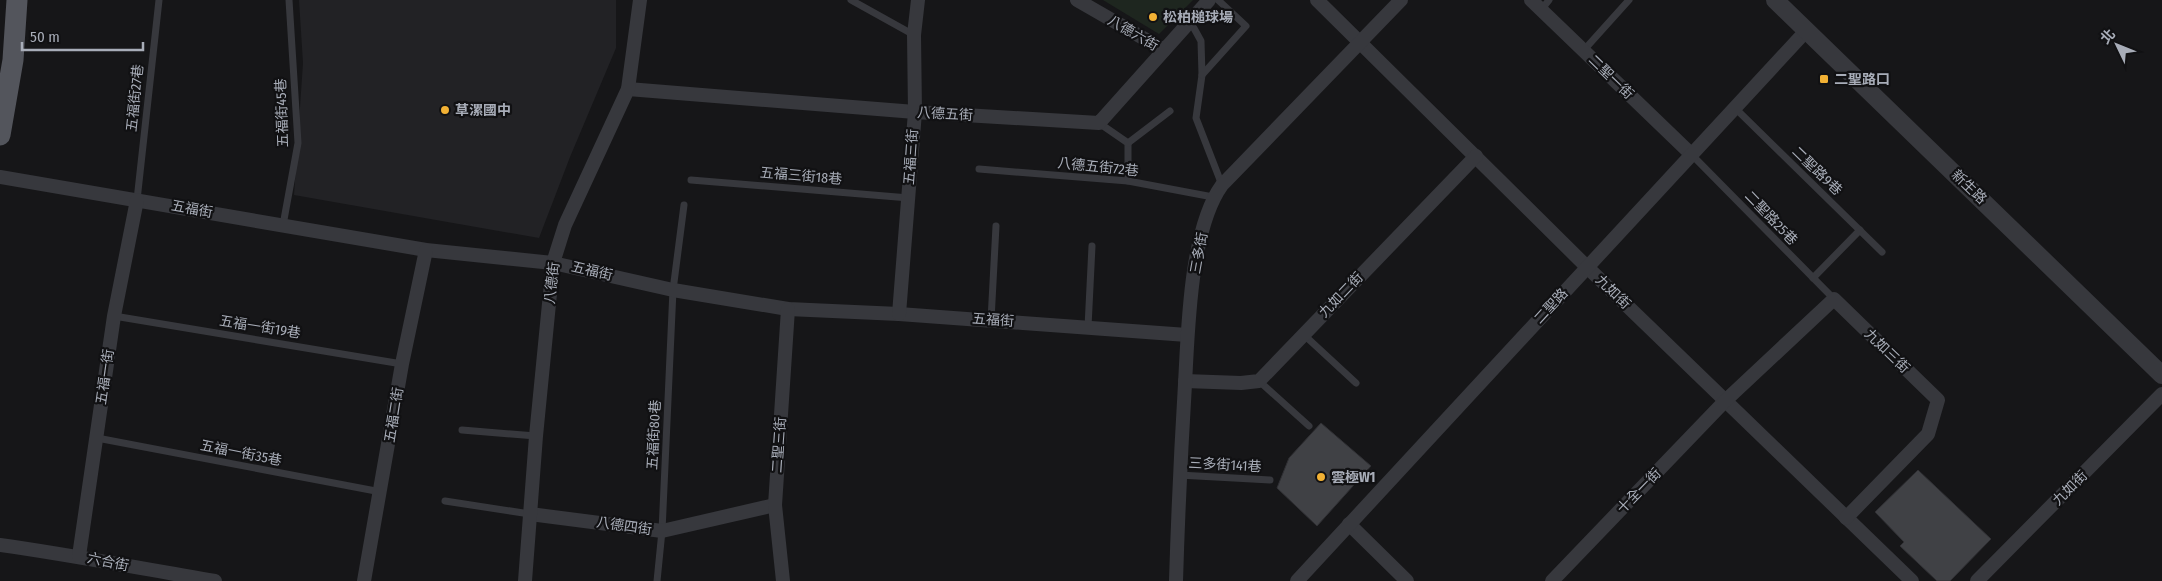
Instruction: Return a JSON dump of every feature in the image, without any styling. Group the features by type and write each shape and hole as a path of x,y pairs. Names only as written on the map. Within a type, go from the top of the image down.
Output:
{"main road":[{"path":"0,135 13,60 17,0"}],"street":[{"name":"八德街","path":"525,581 536,436 553,263 565,225 628,89 640,0"},
{"name":"五福三街","path":"899,314 909,198 914,112 914,35 918,0"},
{"name":"八德六街","path":"1077,0 1164,50"},
{"path":"1099,122 1209,0"},
{"name":"九如街","path":"1317,0 1587,267 1912,581"},
{"name":"三多街","path":"1176,581 1179,475 1187,335 1200,238 1213,197 1222,185 1401,0"},
{"name":"新生路","path":"1775,0 2162,375"},
{"name":"二聖一街","path":"1540,3 1584,50 1691,154"},
{"name":"二聖路","path":"1297,581 1806,31"},
{"name":"八德五街","path":"628,89 914,112 1099,122"},
{"name":"九如二街","path":"1259,381 1476,156"},
{"name":"五福街","path":"0,177 426,250 553,263 674,290 788,309 899,314 1187,335"},
{"name":"五福一街","path":"79,556 114,316 137,200"},
{"name":"五福二街","path":"364,581 402,364 426,250"},
{"path":"1725,401 1834,299"},
{"name":"九如三街","path":"1834,299 1938,400 1928,434 1846,518"},
{"name":"二聖三街","path":"782,581 774,505 788,309"},
{"path":"1185,381 1241,383 1259,381"},
{"name":"九如街","path":"1977,581 2162,394"},
{"name":"十全一街","path":"1552,581 1725,401"},
{"name":"八德四街","path":"530,514 662,531 774,505"},
{"path":"1349,524 1407,581"},
{"name":"六合街","path":"0,545 79,556 131,574 215,581"}],"lane":[{"name":"五福街27巷","path":"137,200 159,0"},
{"name":"五福街45巷","path":"283,225 298,144 289,0"},
{"path":"851,0 914,35"},
{"path":"1202,75 1246,26 1218,0"},
{"path":"1584,50 1629,0"},
{"path":"1190,21 1201,41 1202,75 1196,118 1222,185"},
{"name":"二聖路9巷","path":"1734,107 1882,252"},
{"path":"1128,143 1170,111"},
{"path":"1099,122 1128,143"},
{"path":"1128,143 1128,181"},
{"name":"二聖路25巷","path":"1691,154 1834,299"},
{"name":"八德五街72巷","path":"979,169 1128,181 1213,197"},
{"name":"五福三街18巷","path":"691,180 909,198"},
{"name":"五福街80巷","path":"657,581 662,531 674,290 684,205"},
{"path":"991,320 996,226"},
{"path":"1813,278 1860,230"},
{"path":"1088,327 1092,246"},
{"name":"五福一街19巷","path":"114,316 402,364"},
{"path":"1303,334 1356,383"},
{"path":"1259,381 1309,426"},
{"path":"462,430 536,436"},
{"name":"五福一街35巷","path":"96,438 381,492"},
{"name":"三多街141巷","path":"1179,475 1270,480"},
{"path":"445,501 530,514"}],"shaded area":[{"name":"草漯國中","path":"299,0 616,0 616,48 570,157 539,238 294,195 303,63"},
{"name":"松柏槌球場","path":"1103,0 1193,0 1159,34"}],"building":[{"name":"雲極W1","path":"1321,423 1371,466 1317,526 1277,488 1289,458"},
{"path":"1918,470 1991,539 1950,581 1937,581 1900,546 1904,542 1875,512"}],"place":[{"name":"松柏槌球場","path":"1153,17"},
{"name":"二聖路口","path":"1824,79"},
{"name":"草漯國中","path":"445,110"},
{"name":"雲極W1","path":"1321,477"}]}
